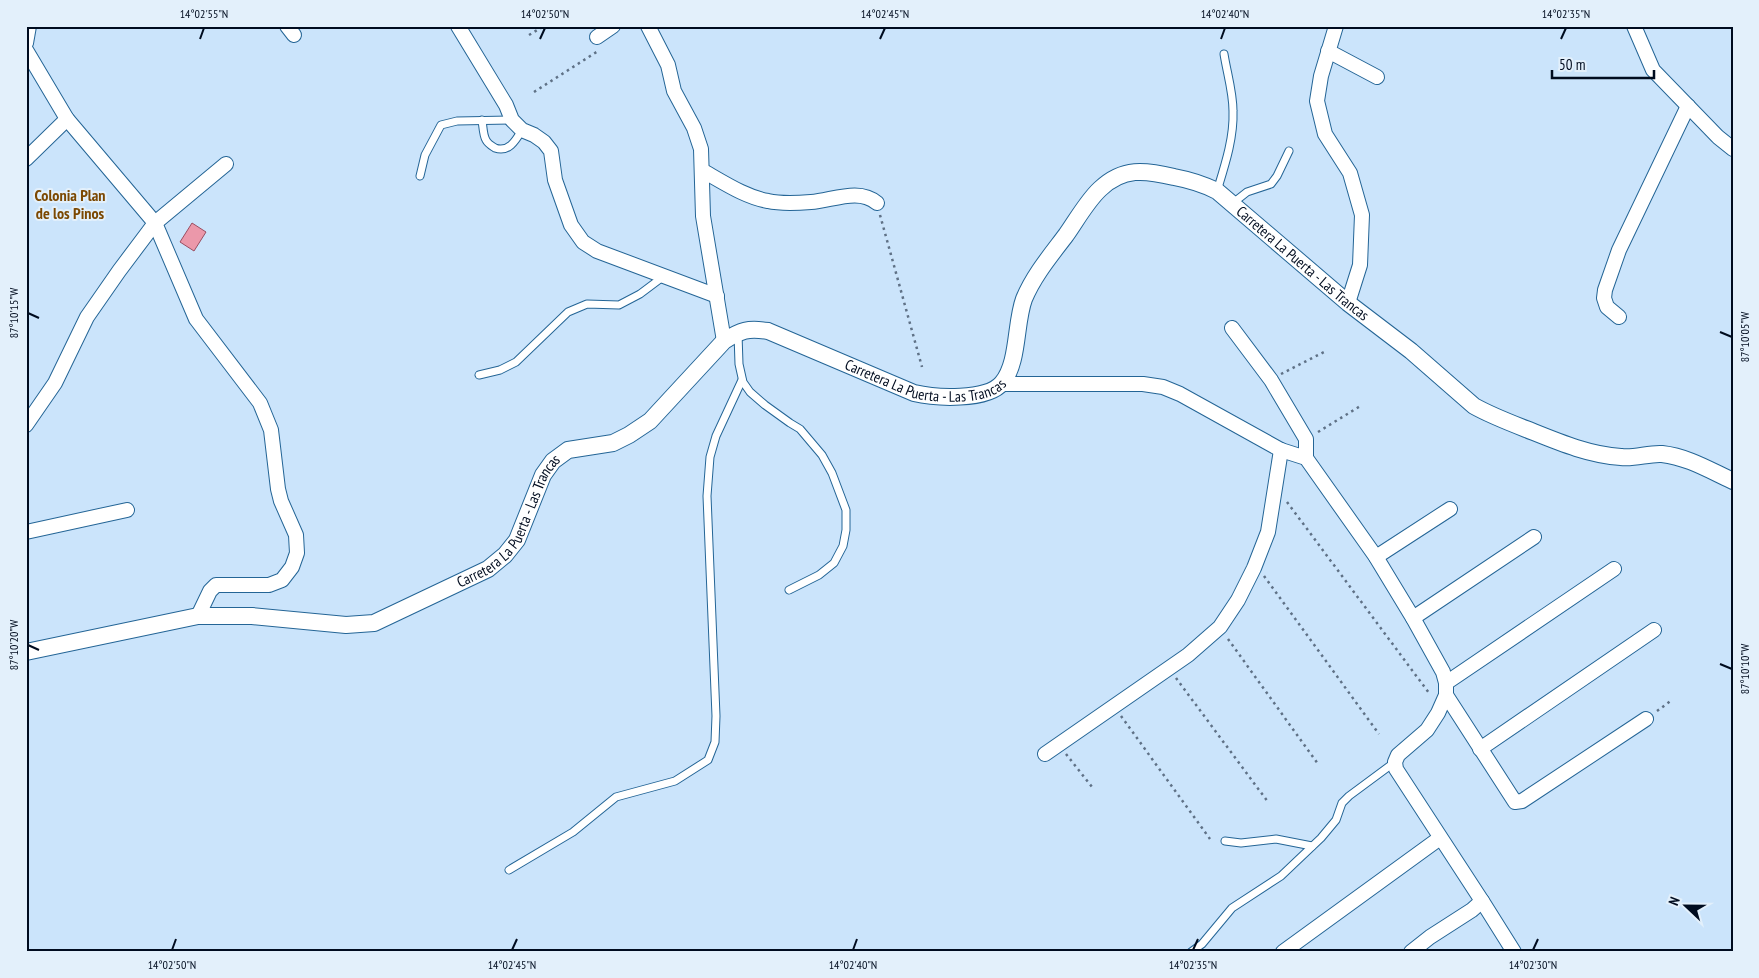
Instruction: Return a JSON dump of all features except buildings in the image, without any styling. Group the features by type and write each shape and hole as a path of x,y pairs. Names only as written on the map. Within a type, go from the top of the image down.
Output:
{"street":[{"path":"458,26 518,125 544,142 551,151 555,180 571,225 583,242 597,251 717,296"},
{"path":"597,37 612,26"},
{"path":"648,26 668,65 674,91 694,128 701,149 703,216 724,341"},
{"path":"1336,26 1321,76 1317,101 1325,134 1350,173 1362,215 1360,265 1348,303"},
{"path":"1634,26 1653,70 1718,137 1733,149"},
{"path":"26,43 31,27"},
{"path":"26,50 67,119 155,223 196,319 260,403 271,430 278,489 281,501 296,535 297,553 292,567 282,580 269,586 216,585 210,591 198,616"},
{"path":"1328,51 1376,76"},
{"path":"1619,317 1607,307 1604,298 1605,290 1619,250 1688,106"},
{"path":"26,158 67,119"},
{"path":"26,424 55,383 88,318 119,271 155,223 226,164"},
{"path":"703,171 747,195 769,202 811,202 865,196 876,203"},
{"name":"Carretera La Puerta - Las Trancas","path":"26,652 198,616 252,616 346,625 374,623 488,569 505,555 516,540 543,475 553,461 568,450 613,443 650,421 724,341 738,332 752,329 768,331 914,393 948,397 974,395 990,390 1002,384 1011,370 1024,300 1036,276 1099,190 1118,176 1136,171 1153,172 1201,183 1217,191 1234,203 1348,303 1411,351 1474,406 1485,412 1554,441 1587,451 1621,457 1661,454 1689,459 1733,481"},
{"path":"1232,328 1271,380 1306,439 1306,458 1376,557 1443,672 1446,689 1480,749 1515,802 1519,802 1646,720"},
{"path":"1002,384 1143,384 1163,387 1180,394 1281,450 1306,458"},
{"path":"1045,754 1169,669 1220,627 1238,600 1256,564 1268,532 1281,450"},
{"path":"1376,557 1450,509"},
{"path":"26,532 127,510"},
{"path":"1413,618 1534,537"},
{"path":"1514,952 1396,769 1395,762 1398,755 1427,730 1438,713 1446,689 1614,569"},
{"path":"1480,749 1654,630"},
{"path":"1283,952 1440,838"},
{"path":"1411,952 1430,936 1472,910 1482,901"}],"lane":[{"path":"1217,191 1226,160 1233,110 1224,54"},
{"path":"420,176 426,155 441,125 457,121 482,120 518,125 512,145 508,148 498,149 489,144 485,139 482,120"},
{"path":"1234,203 1247,192 1271,184 1289,151"},
{"path":"478,375 500,370 516,362 568,312 587,304 619,305 640,294 664,276"},
{"path":"738,332 739,364 742,380 750,392 757,398 790,424 800,429 822,455 832,473 846,510 844,546 834,563 819,575 789,590"},
{"path":"509,870 573,832 616,797 675,781 708,760 715,742 716,716 708,496 710,457 716,436 742,380"},
{"path":"1191,952 1202,944 1232,908 1281,876 1321,838 1336,820 1342,804 1346,800 1395,762"},
{"path":"1225,841 1241,843 1276,840 1312,846"}],"path":[{"path":"529,35 544,26"},
{"path":"534,92 604,47 597,37"},
{"path":"876,203 922,367"},
{"path":"1271,380 1324,352"},
{"path":"1306,439 1362,405"},
{"path":"1276,486 1429,693"},
{"path":"1256,564 1379,734"},
{"path":"1220,627 1318,764"},
{"path":"1169,669 1268,802"},
{"path":"1646,720 1672,700"},
{"path":"1114,706 1210,839"},
{"path":"1058,745 1092,787"}],"district":[{"name":"Colonia Plan de los Pinos","path":"70,204"}]}
